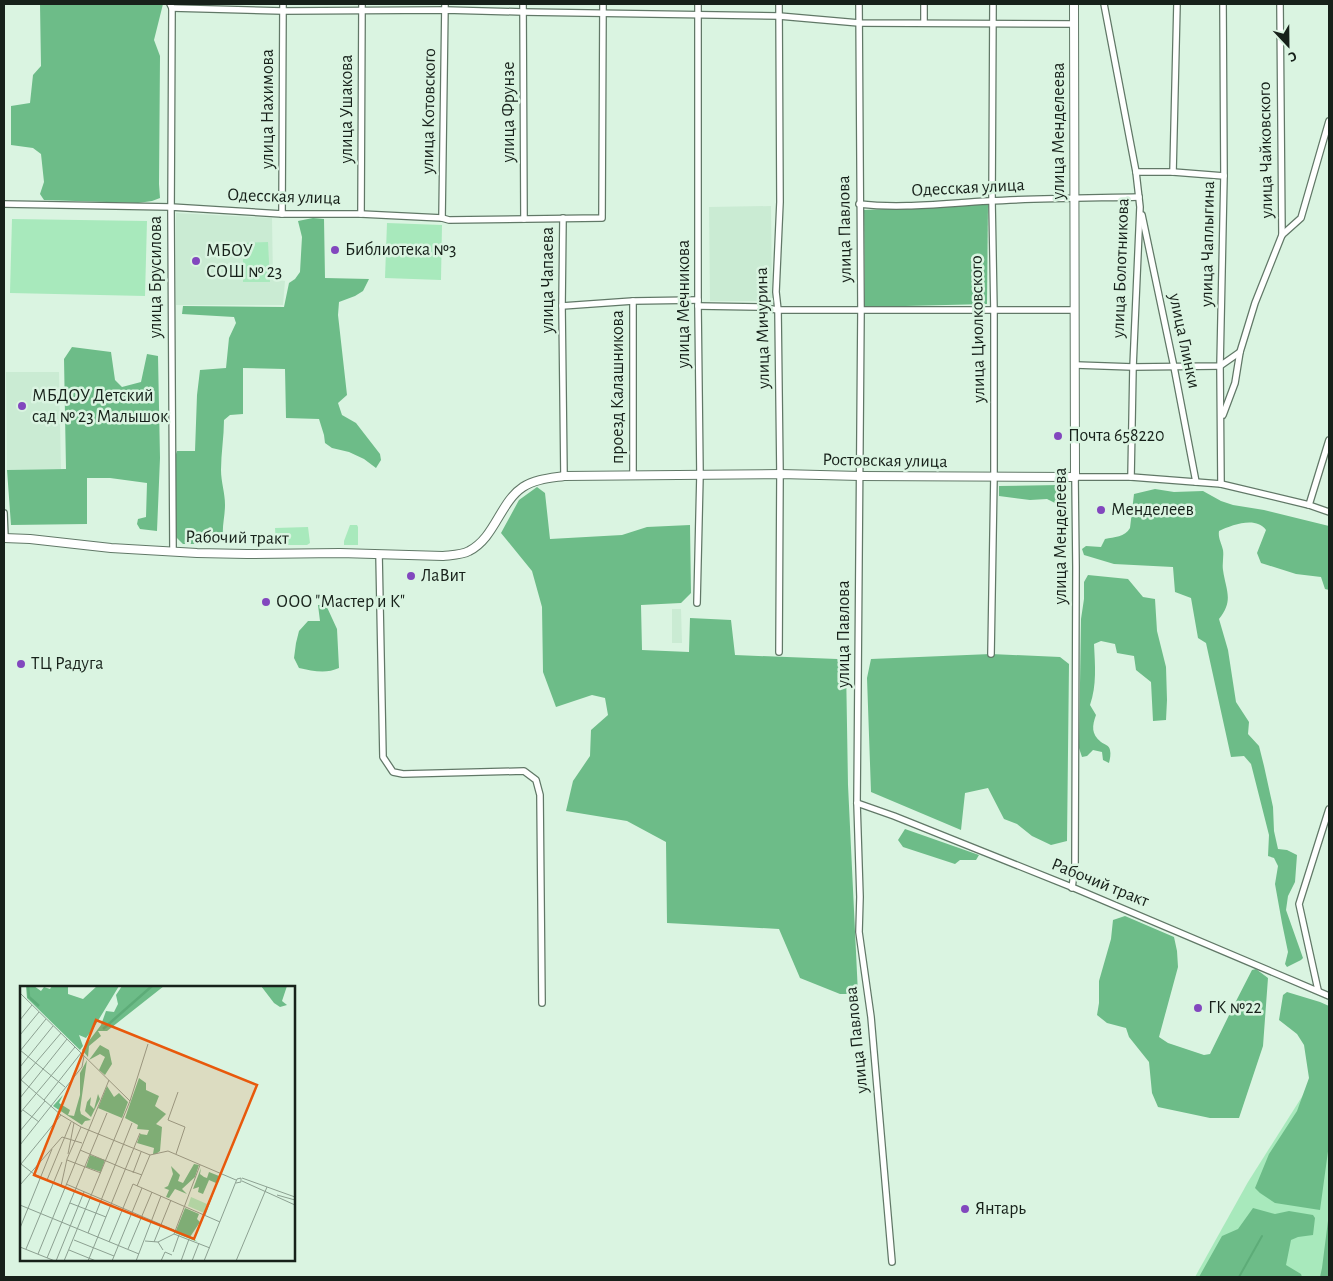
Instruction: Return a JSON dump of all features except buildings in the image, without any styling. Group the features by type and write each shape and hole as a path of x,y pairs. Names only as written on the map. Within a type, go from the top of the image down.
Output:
{"street":[{"name":"улица Нахимова","path":"282,214 283,4"},
{"name":"улица Фрунзе","path":"523,4 524,219"},
{"name":"улица Чапаева","path":"564,476 563,218 602,218 603,4"},
{"name":"улица Мечникова","path":"698,4 700,475 698,603"},
{"name":"улица Мичурина","path":"779,4 780,202 776,292 778,310 780,474 779,652"},
{"name":"улица Павлова","path":"859,4 861,310 857,803 860,897 859,932 871,1017 892,1262"},
{"path":"924,4 924,22"},
{"name":"улица Циолковского","path":"991,654 994,476 993,4"},
{"name":"улица Менделеева","path":"1072,888 1075,866 1076,577 1074,4"},
{"name":"улица Болотникова","path":"1104,4 1136,172 1140,207 1133,367 1131,477"},
{"path":"1173,172 1177,4"},
{"name":"улица Чаплыгина","path":"1221,484 1220,366 1224,176 1223,4"},
{"name":"улица Чайковского","path":"1280,4 1282,235"},
{"path":"171,6 283,11 362,7 445,7 523,12 779,16 859,23 1074,24"},
{"name":"улица Брусилова","path":"171,6 172,551"},
{"name":"улица Ушакова","path":"361,214 362,7"},
{"name":"улица Котовского","path":"442,218 445,7"},
{"path":"1221,420 1235,383 1240,352 1255,303 1282,235 1301,218 1329,121"},
{"path":"1136,172 1173,172 1224,176"},
{"name":"Одесская улица","path":"860,204 878,206 924,205 1139,197"},
{"name":"Одесская улица","path":"4,204 171,207 282,214 361,214 450,220 563,218"},
{"name":"улица Глинки","path":"1140,207 1196,482"},
{"path":"562,306 633,300 759,307 778,310 1074,310"},
{"name":"проезд Калашникова","path":"633,300 633,474"},
{"path":"1076,365 1133,367 1220,366 1240,352"},
{"path":"1309,505 1329,440"},
{"name":"Ростовская улица","path":"469,551 481,542 514,494 525,485 538,480 564,476 780,474 1131,477 1221,484 1309,505 1329,512"},
{"path":"4,513 4,538"},
{"name":"Рабочий тракт","path":"4,538 111,548 247,554 340,553 443,556 469,551"},
{"path":"379,554 383,757 393,772 402,774 524,771 536,780 540,794 542,1003"},
{"name":"Рабочий тракт","path":"857,803 894,816 1072,888 1329,996"},
{"path":"1318,990 1299,904 1329,809"}],"shaded area":[{"path":"771,206 772,301 710,301 709,207"},
{"path":"176,213 272,218 273,279 285,281 283,305 176,305"},
{"path":"6,372 59,372 61,469 7,470"},
{"path":"672,609 681,609 682,643 672,643"}],"green space":[{"path":"40,4 163,4 154,40 160,56 160,198 138,203 44,200 40,194 44,182 41,154 33,148 11,145 11,106 30,103 33,75 41,66"},
{"path":"988,204 987,304 865,307 864,210"},
{"path":"313,218 324,219 325,278 369,279 363,291 339,302 338,315 347,395 338,403 342,415 356,423 380,454 381,460 376,468 364,459 349,452 332,448 325,443 319,419 286,418 285,369 243,368 243,414 230,415 224,420 221,470 225,505 223,536 204,544 183,544 176,537 175,457 177,451 195,451 200,370 226,368 229,338 236,323 234,317 182,314 183,306 284,307 289,283 300,272 302,237 298,221"},
{"path":"12,219 147,221 145,296 10,293"},
{"path":"387,223 442,225 441,280 385,278"},
{"path":"268,242 270,282 243,282 243,243"},
{"path":"72,347 111,352 115,380 122,387 141,382 147,354 158,356 160,458 157,531 140,529 137,524 138,519 146,517 147,483 110,478 87,478 87,524 11,525 7,470 66,469 64,359"},
{"path":"1060,485 1066,487 1068,505 1059,505 1047,499 1030,500 999,496 999,486"},
{"path":"537,487 545,493 550,539 622,535 647,527 690,525 691,593 681,603 641,605 642,650 689,652 690,618 731,620 735,655 837,659 846,665 848,785 858,994 840,994 800,978 779,929 667,923 666,842 627,821 566,811 573,781 590,756 591,730 608,715 605,698 592,695 556,707 543,672 542,607 532,571 501,533 519,500"},
{"path":"1155,489 1174,492 1203,491 1233,505 1264,510 1329,526 1329,590 1325,589 1321,577 1296,574 1261,563 1257,553 1266,530 1262,526 1256,523 1244,523 1219,531 1223,550 1223,570 1228,601 1219,619 1228,650 1236,702 1249,722 1248,734 1259,746 1273,807 1274,831 1278,849 1287,850 1297,855 1295,882 1288,896 1286,910 1303,958 1287,967 1285,964 1288,952 1275,884 1278,866 1274,858 1268,856 1269,835 1251,764 1244,756 1231,757 1206,643 1198,638 1191,598 1175,592 1173,567 1114,564 1084,555 1082,549 1086,546 1101,547 1105,539 1119,536 1128,531 1134,494"},
{"path":"350,525 357,525 358,527 358,545 344,545"},
{"path":"308,527 310,543 307,545 278,545 276,543 275,528"},
{"path":"1088,575 1128,579 1143,597 1155,599 1157,631 1166,667 1166,720 1153,721 1151,682 1136,670 1134,656 1117,653 1115,644 1101,641 1094,644 1095,682 1090,705 1096,715 1093,726 1094,733 1109,748 1109,763 1103,760 1102,752 1093,750 1087,756 1082,757 1079,748 1081,619 1084,582"},
{"path":"318,605 326,605 337,629 339,668 329,671 299,668 294,658 299,631 308,621 320,621"},
{"path":"991,654 1060,657 1069,664 1067,841 1051,845 1032,836 1017,824 1004,819 988,788 965,793 961,830 871,792 867,678 871,659"},
{"path":"905,829 979,855 976,860 960,860 955,864 903,847 898,840"},
{"path":"1125,916 1174,937 1178,967 1159,1037 1168,1043 1204,1055 1210,1054 1252,970 1256,969 1268,978 1263,1046 1239,1118 1210,1118 1158,1107 1152,1093 1149,1062 1129,1037 1126,1028 1107,1023 1097,1015 1099,981 1111,939 1113,920"},
{"path":"1287,992 1329,1006 1329,1144 1320,1210 1275,1203 1255,1188 1269,1154 1297,1111 1309,1078 1304,1045 1297,1034 1279,1020 1283,995"},
{"path":"1329,1054 1329,1277 1195,1277 1248,1182"},
{"path":"1253,1208 1275,1214 1289,1211 1313,1215 1315,1218 1313,1235 1291,1240 1286,1265 1301,1274 1302,1277 1199,1277 1222,1236 1238,1229"},
{"path":"1329,1213 1329,1277 1320,1277 1322,1268"}],"waterway":[{"path":"1239,1277 1262,1236"}],"place":[{"name":"Библиотека №3","path":"335,250"},
{"name":"МБОУ СОШ № 23","path":"196,261"},
{"name":"МБДОУ Детский сад № 23 Малышок","path":"22,406"},
{"name":"Почта 658220","path":"1058,436"},
{"name":"Менделеев","path":"1101,510"},
{"name":"ЛаВит","path":"411,576"},
{"name":"ООО \"Мастер и К\"","path":"266,602"},
{"name":"ТЦ Радуга","path":"21,664"},
{"name":"ГК №22","path":"1198,1008"},
{"name":"Янтарь","path":"965,1209"}]}
